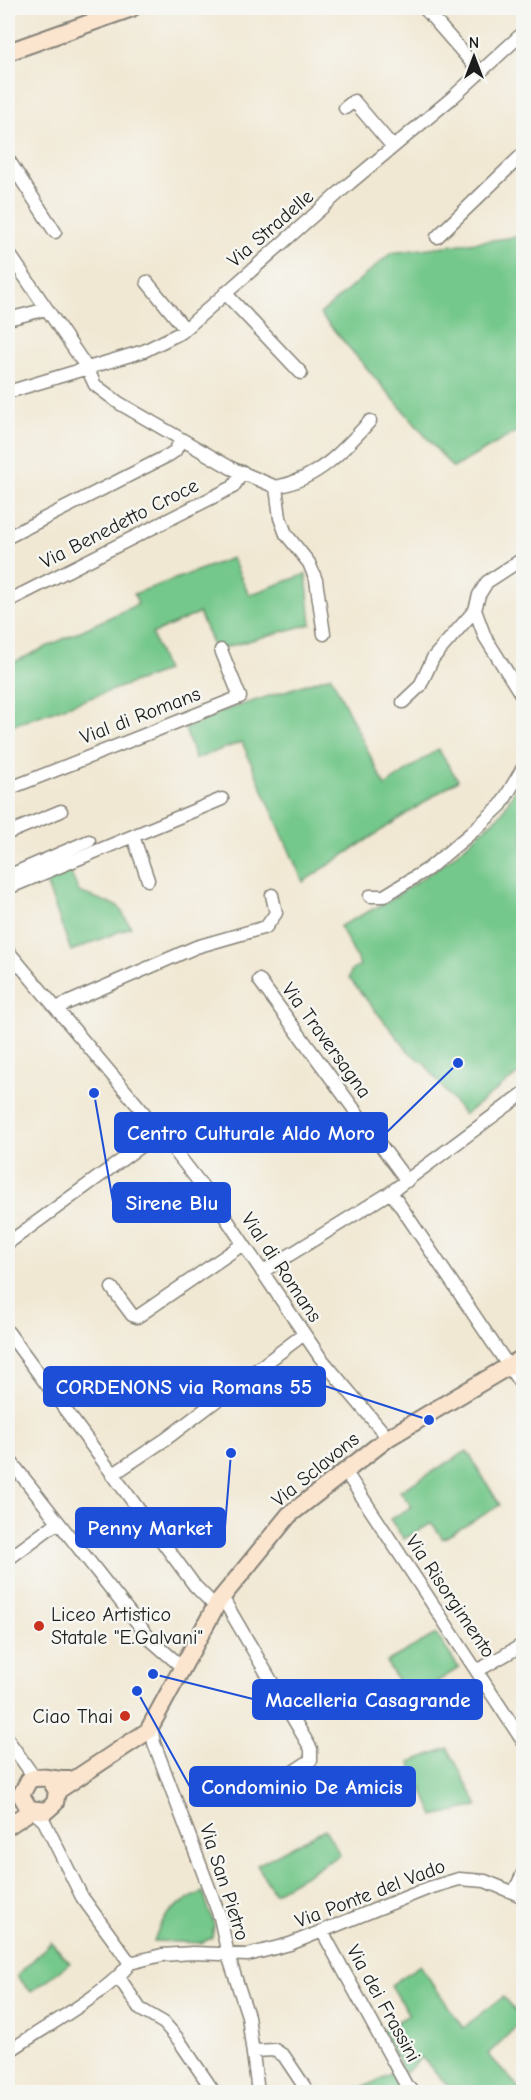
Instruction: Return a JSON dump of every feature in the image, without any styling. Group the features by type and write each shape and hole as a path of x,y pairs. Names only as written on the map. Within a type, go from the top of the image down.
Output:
{"street":[{"path":"10,47 132,8"},
{"path":"426,10 480,72"},
{"name":"Via Stradelle","path":"8,392 144,351 185,329 524,32"},
{"path":"345,108 354,101 393,147"},
{"path":"437,237 524,153"},
{"path":"8,159 55,232"},
{"path":"8,252 87,368 95,385 119,403 181,440 243,472 276,487 297,483 310,477 340,454 370,421"},
{"path":"8,276 21,272"},
{"path":"147,282 185,329"},
{"path":"225,293 301,373"},
{"path":"8,320 47,309"},
{"path":"8,537 169,455 175,451 181,440"},
{"name":"Via Benedetto Croce","path":"8,602 233,487 243,472"},
{"path":"276,487 280,518 286,534 309,563 316,580 324,634"},
{"path":"403,702 420,686 433,658 475,610 479,595 488,582 524,558"},
{"path":"475,610 484,637 524,699"},
{"name":"Vial di Romans","path":"8,789 240,697 221,650"},
{"path":"370,896 384,896 428,869 501,805 524,766"},
{"path":"8,888 222,799"},
{"path":"8,833 61,811"},
{"path":"133,836 148,880"},
{"path":"8,876 89,841"},
{"path":"56,1008 195,947 266,927 276,913 272,895"},
{"name":"Vial di Romans","path":"8,951 160,1132 217,1205 320,1358 387,1438"},
{"name":"Via Traversagna","path":"259,980 407,1181"},
{"path":"262,1272 391,1192 524,1093"},
{"path":"8,1243 160,1132"},
{"path":"391,1192 524,1389"},
{"path":"112,1288 132,1315 137,1317 243,1244"},
{"path":"8,1334 195,1586 219,1601 311,1749 312,1760 276,1783"},
{"path":"112,1475 166,1439 304,1334"},
{"name":"Via Sclavons","path":"11,1823 30,1808 51,1808 55,1803 54,1786 71,1780 132,1744 151,1726 219,1601 289,1515 387,1438 524,1358"},
{"path":"8,1458 151,1640 182,1667"},
{"name":"Via Risorgimento","path":"345,1471 524,1743"},
{"path":"8,1553 11,1557 58,1522"},
{"path":"477,1671 524,1644"},
{"name":"Via San Pietro","path":"151,1726 216,1905 228,1955 248,2016 258,2092"},
{"path":"8,1740 34,1777 40,1776 54,1786"},
{"path":"132,1744 149,1747 159,1753"},
{"name":"Via Sclavons","path":"30,1808 22,1789 34,1777"},
{"path":"8,2052 118,1976 129,1963 82,1897 44,1821 30,1808"},
{"path":"519,1894 524,1871"},
{"name":"Via Ponte del Vado","path":"129,1963 162,1955 194,1953 248,1955 290,1944 429,1888 459,1879 485,1881 519,1894"},
{"name":"Via dei Frassini","path":"322,1931 406,2085 413,2092"},
{"path":"118,1976 140,2009 164,2023 178,2039 214,2092"},
{"path":"254,2051 275,2050 284,2056 308,2092"}],"green space":[{"path":"523,236 523,428 453,468 320,314 391,253"},
{"path":"232,558 249,595 306,574 311,624 215,650 199,613 152,634 166,671 8,727 8,672 12,663 138,604 134,594"},
{"path":"331,676 385,786 438,749 458,780 303,882 242,742 195,759 185,729 226,710"},
{"path":"523,775 523,1070 464,1115 424,1063 410,1053 349,978 351,971 360,965 340,926 387,902 450,859 502,813"},
{"path":"68,867 79,892 118,906 131,927 71,951 43,874"},
{"path":"467,1451 500,1505 443,1539 432,1523 404,1539 390,1519 412,1507 400,1491"},
{"path":"436,1634 459,1668 409,1699 386,1662"},
{"path":"448,1748 478,1806 434,1816 410,1762"},
{"path":"325,1829 340,1855 274,1893 257,1865"},
{"path":"203,1892 214,1925 212,1938 201,1943 154,1941 162,1923 172,1910"},
{"path":"51,1942 70,1963 31,1992 17,1976"},
{"path":"420,1965 463,2028 503,1997 523,2020 488,2054 523,2092 454,2092 421,2057 405,2074 382,2030 409,2015 391,1985"},
{"path":"394,2072 409,2092 355,2092"}],"place":[{"name":"Centro Culturale Aldo Moro","path":"458,1063"},
{"name":"Sirene Blu","path":"94,1093"},
{"name":"CORDENONS via Romans 55","path":"429,1420"},
{"name":"Penny Market","path":"231,1453"},
{"name":"Liceo Artistico Statale \"E.Galvani\"","path":"39,1626"},
{"name":"Macelleria Casagrande","path":"153,1674"},
{"name":"Condominio De Amicis","path":"137,1691"},
{"name":"Ciao Thai","path":"125,1716"}]}
